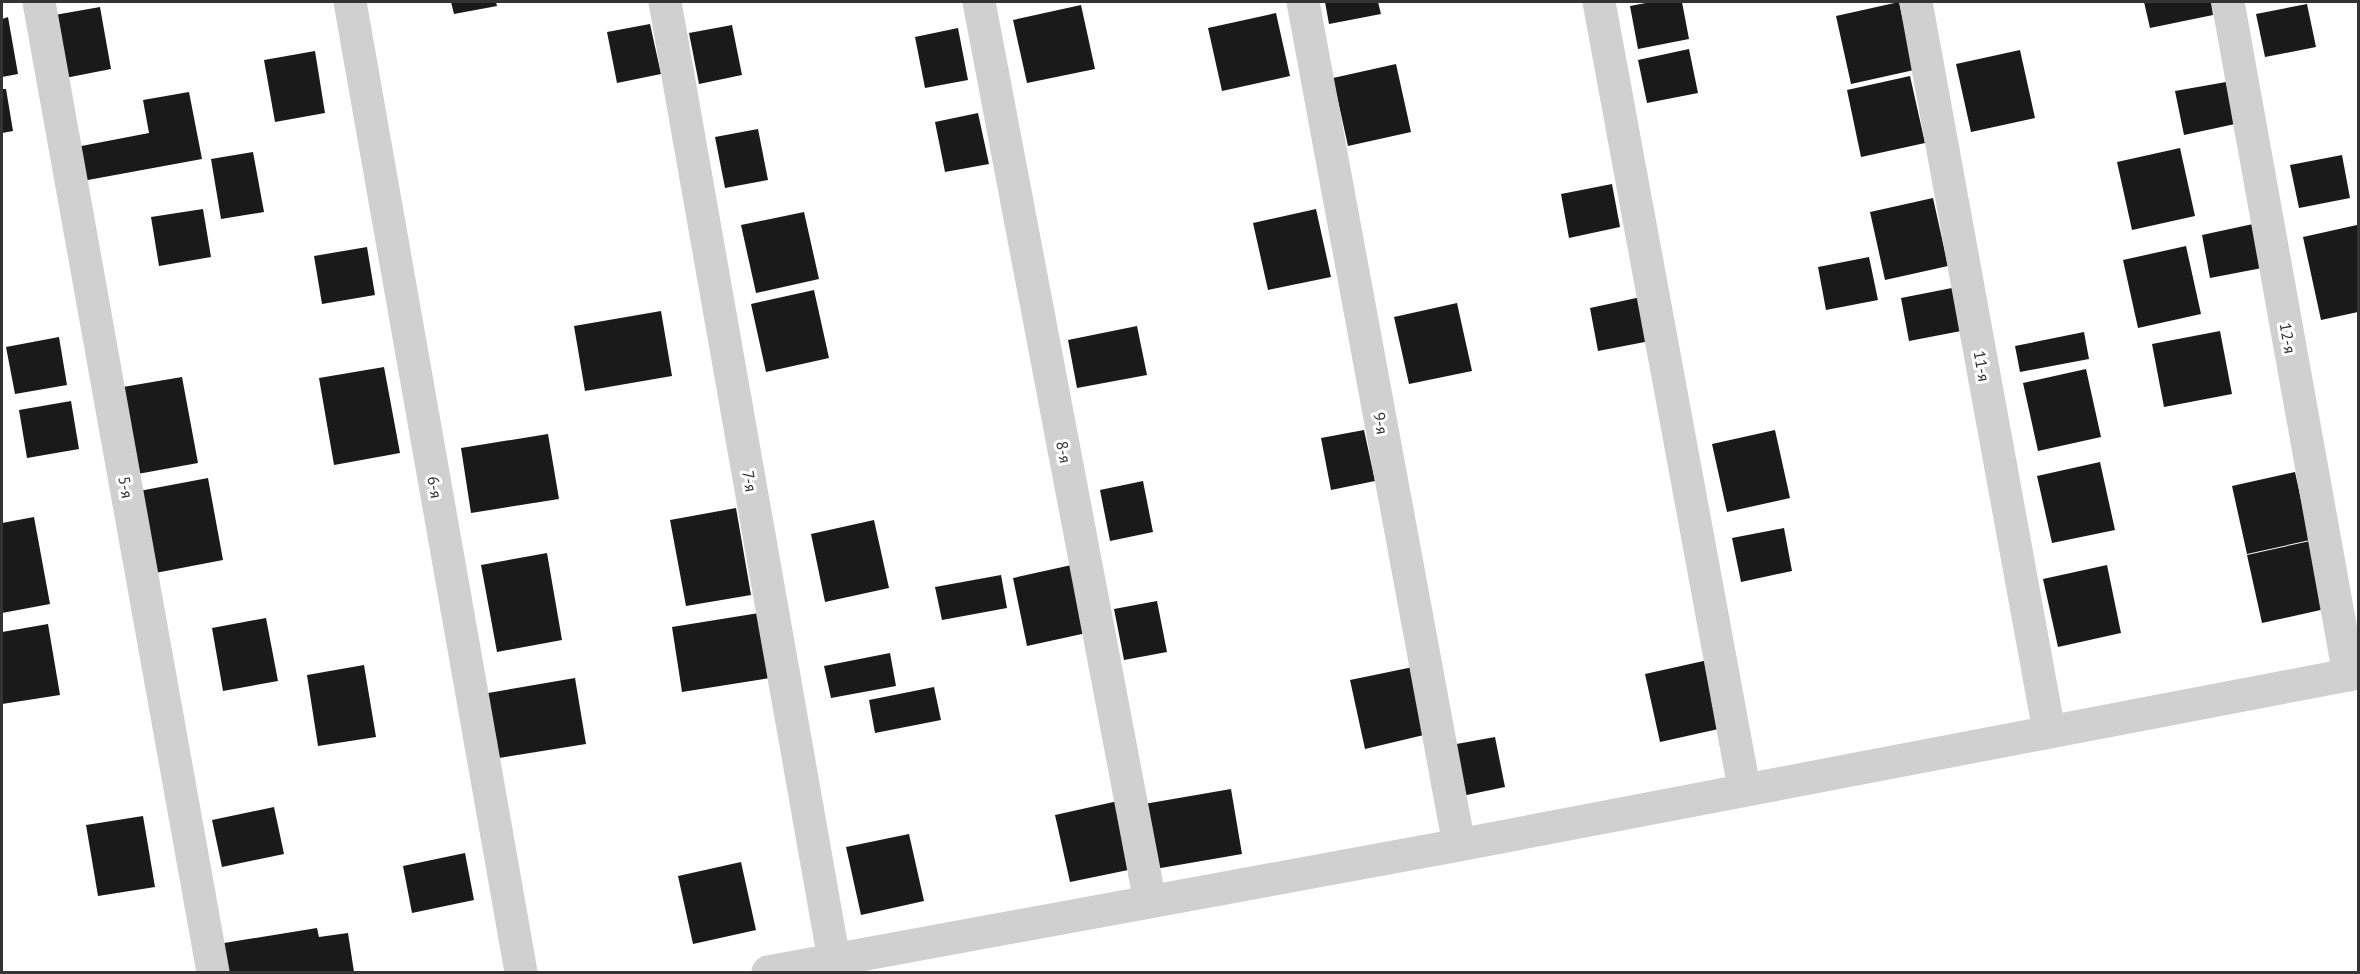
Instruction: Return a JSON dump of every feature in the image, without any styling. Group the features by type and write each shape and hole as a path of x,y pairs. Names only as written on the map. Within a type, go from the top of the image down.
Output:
{"street":[{"name":"5-я","path":"39,2 213,972"},
{"name":"6-я","path":"350,2 521,972"},
{"name":"7-я","path":"665,2 834,960"},
{"name":"8-я","path":"979,2 1150,902"},
{"name":"9-я","path":"1303,2 1459,844"},
{"path":"1599,2 1744,789"},
{"name":"11-я","path":"1916,2 2049,731"},
{"name":"12-я","path":"2228,2 2354,674"},
{"path":"768,972 1459,844 2354,674"}],"building":[{"path":"451,2 496,2 497,6 454,14"},
{"path":"1325,2 1378,2 1381,14 1329,24"},
{"path":"1651,2 1682,2 1689,39 1638,49 1630,6"},
{"path":"1899,2 1914,70 1851,84 1836,16"},
{"path":"2144,2 2211,2 2213,15 2150,28"},
{"path":"2307,4 2316,47 2265,57 2256,14"},
{"path":"1081,5 1095,69 1027,83 1013,20"},
{"path":"100,7 111,69 60,79 49,16"},
{"path":"1276,13 1290,76 1222,91 1208,28"},
{"path":"8,17 18,74 2,77 2,19"},
{"path":"650,24 661,74 617,83 607,32"},
{"path":"732,25 742,75 699,84 689,33"},
{"path":"958,28 968,80 925,88 915,37"},
{"path":"1689,49 1698,93 1647,103 1638,60"},
{"path":"2020,50 2035,118 1971,132 1956,64"},
{"path":"315,51 325,113 275,122 264,60"},
{"path":"1396,64 1411,132 1348,146 1333,78"},
{"path":"1910,76 1925,143 1861,157 1847,90"},
{"path":"2226,82 2235,124 2184,135 2175,91"},
{"path":"2,89 6,89 13,131 2,133"},
{"path":"189,92 202,159 77,182 71,148 149,133 143,100"},
{"path":"978,113 989,164 945,172 935,122"},
{"path":"758,129 768,180 725,188 715,137"},
{"path":"2180,148 2195,216 2132,230 2117,162"},
{"path":"253,152 264,212 221,219 211,159"},
{"path":"2342,155 2350,198 2299,208 2290,165"},
{"path":"1612,184 1620,227 1569,238 1561,194"},
{"path":"1933,198 1948,266 1885,280 1870,212"},
{"path":"203,209 211,257 159,266 151,217"},
{"path":"1316,209 1331,277 1268,290 1253,223"},
{"path":"804,212 819,279 756,293 741,225"},
{"path":"2253,224 2262,268 2210,278 2202,235"},
{"path":"2357,225 2358,312 2321,320 2303,237"},
{"path":"2186,246 2201,314 2138,328 2123,260"},
{"path":"367,247 375,295 322,304 314,256"},
{"path":"1869,257 1878,300 1826,310 1818,267"},
{"path":"1952,288 1961,331 1909,341 1901,298"},
{"path":"814,290 829,358 766,372 751,304"},
{"path":"1641,297 1650,341 1598,351 1590,308"},
{"path":"1457,303 1472,371 1409,384 1394,317"},
{"path":"661,311 672,376 585,391 574,326"},
{"path":"1137,326 1147,375 1077,388 1068,340"},
{"path":"2220,331 2232,394 2164,407 2152,344"},
{"path":"2084,332 2089,359 2020,372 2015,346"},
{"path":"59,337 67,385 15,394 6,347"},
{"path":"384,367 400,453 334,465 319,378"},
{"path":"2086,369 2101,437 2038,451 2023,383"},
{"path":"182,377 198,463 132,475 117,388"},
{"path":"71,401 79,449 27,458 19,410"},
{"path":"1364,430 1375,481 1331,490 1321,438"},
{"path":"1775,430 1790,498 1727,512 1712,444"},
{"path":"548,434 559,499 471,513 461,448"},
{"path":"2100,462 2115,530 2052,543 2037,476"},
{"path":"2295,472 2310,540 2247,554 2232,486"},
{"path":"208,478 223,560 150,574 134,492"},
{"path":"1143,481 1153,532 1110,541 1100,490"},
{"path":"736,508 751,595 686,606 670,520"},
{"path":"34,517 50,604 2,613 2,523"},
{"path":"874,520 889,588 825,602 811,534"},
{"path":"1784,528 1792,571 1741,582 1732,538"},
{"path":"2310,541 2325,609 2262,623 2247,555"},
{"path":"547,553 562,640 497,652 481,565"},
{"path":"1076,564 1091,632 1027,646 1013,578"},
{"path":"2107,565 2121,633 2058,647 2043,579"},
{"path":"1001,575 1007,608 942,620 935,587"},
{"path":"1157,601 1167,652 1124,660 1114,609"},
{"path":"759,613 770,678 682,692 672,627"},
{"path":"266,618 278,681 223,691 212,628"},
{"path":"48,624 60,695 2,704 2,632"},
{"path":"890,653 896,686 831,698 824,666"},
{"path":"1708,660 1723,728 1660,742 1645,674"},
{"path":"364,665 376,737 318,746 307,675"},
{"path":"1413,667 1428,734 1365,749 1350,680"},
{"path":"575,678 586,744 499,758 488,693"},
{"path":"934,687 941,720 875,733 869,700"},
{"path":"1495,737 1505,787 1462,796 1451,745"},
{"path":"1231,789 1242,854 1155,869 1144,804"},
{"path":"1118,801 1133,869 1070,882 1055,815"},
{"path":"274,807 284,854 222,867 212,820"},
{"path":"143,816 155,887 98,896 86,825"},
{"path":"909,834 924,901 861,915 846,847"},
{"path":"465,853 474,900 412,913 403,866"},
{"path":"741,862 756,930 693,944 678,876"},
{"path":"317,928 319,937 348,933 354,972 222,972 218,944"}]}
